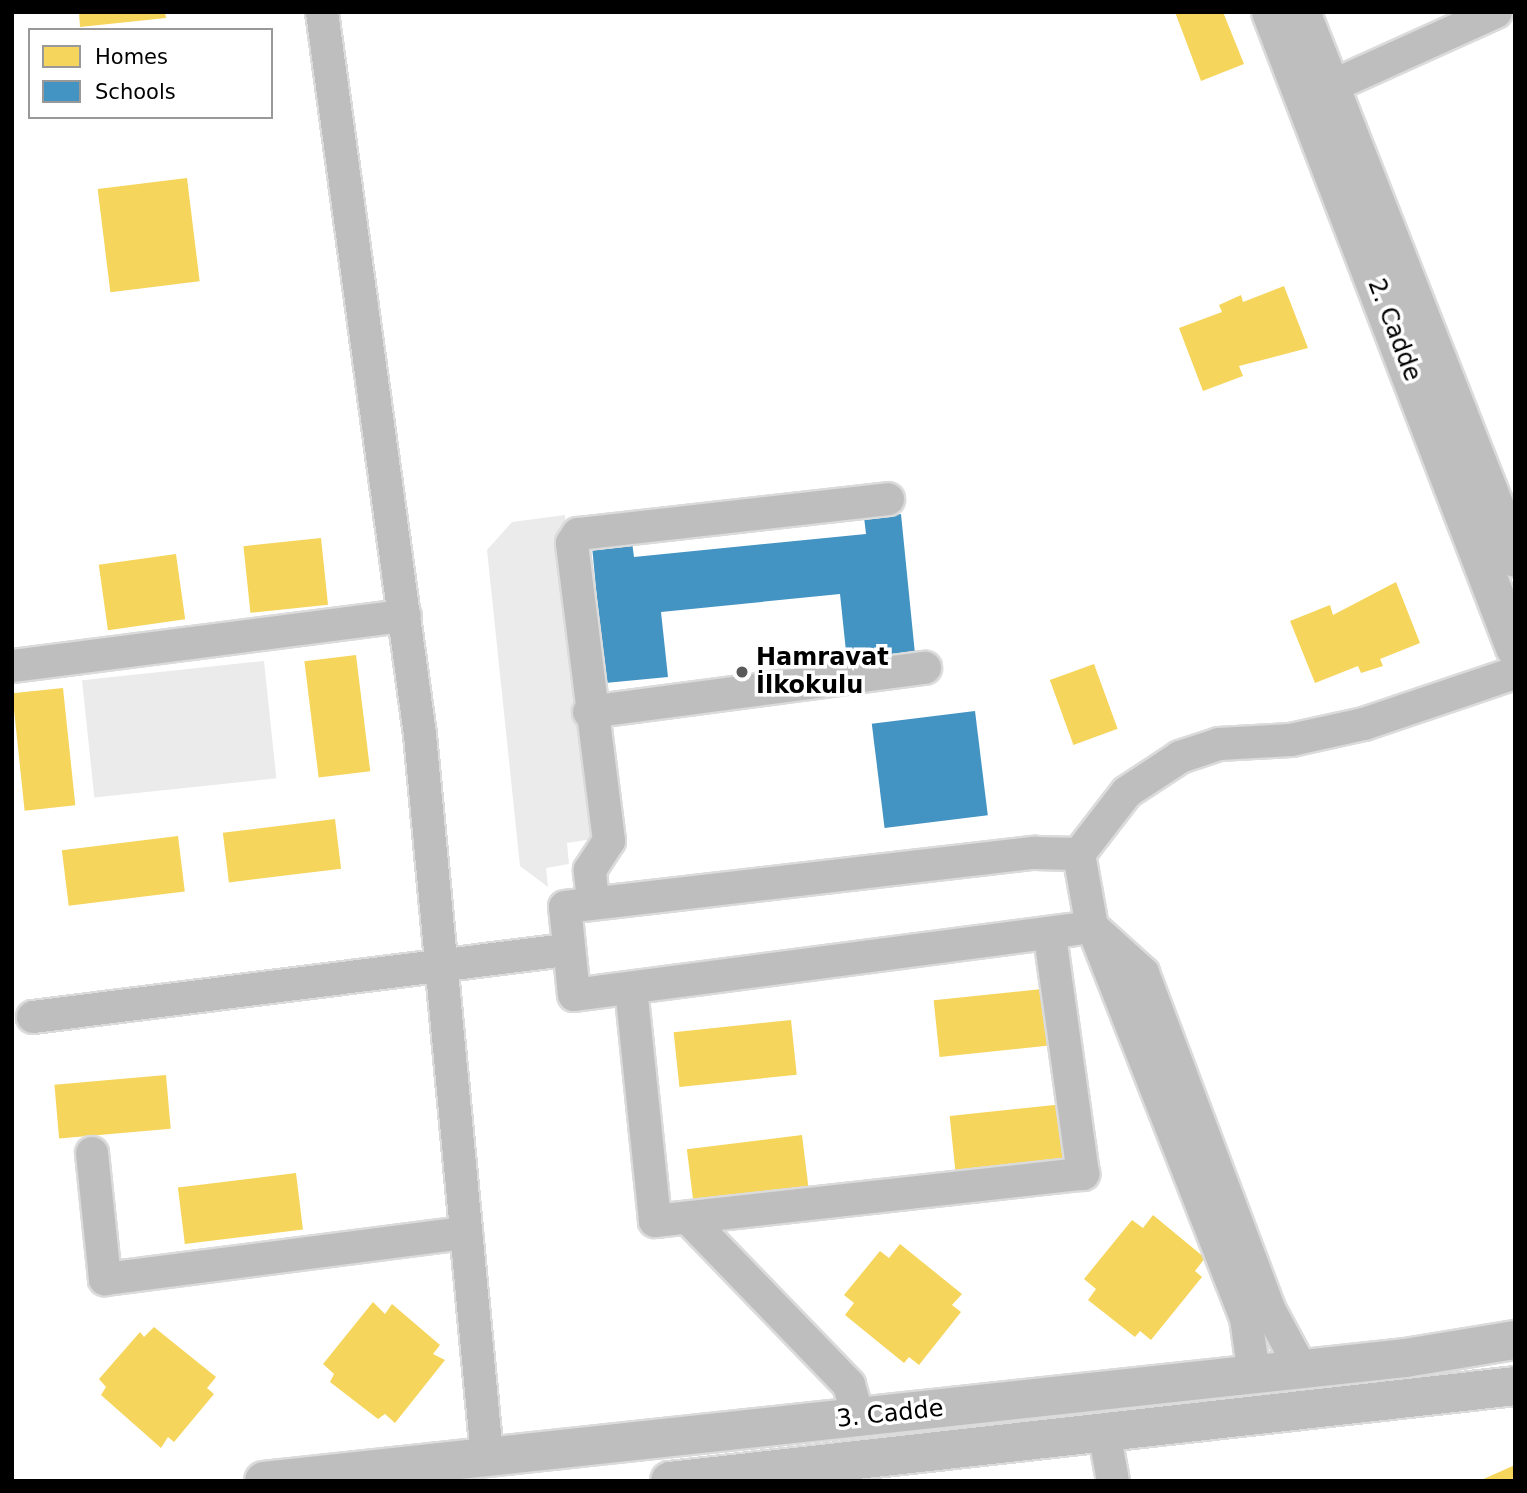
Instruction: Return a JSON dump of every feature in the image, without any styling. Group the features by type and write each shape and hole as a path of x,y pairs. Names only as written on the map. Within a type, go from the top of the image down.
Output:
{"main road":[{"name":"2. Cadde","path":"1271,12 1515,648"},
{"name":"2. Cadde","path":"1301,12 1515,558"},
{"name":"3. Cadde","path":"264,1481 1302,1370 1515,1340"},
{"name":"3. Cadde","path":"670,1481 1515,1386"}],"street":[{"path":"322,12 405,616 487,1456"},
{"path":"1329,87 1496,12"},
{"path":"593,901 590,870 609,841 589,712 572,543 578,534 888,499"},
{"path":"12,666 405,616"},
{"path":"589,712 925,668"},
{"path":"1254,1375 1246,1318 1093,927 1079,854 1127,792 1180,757 1219,744 1291,740 1364,724 1515,673"},
{"path":"1079,854 955,859 565,906 565,950 574,995 1093,927"},
{"path":"1093,927 1143,973 1269,1309 1302,1370"},
{"path":"33,1017 565,950"},
{"path":"631,988 655,1221 1083,1174 1052,950"},
{"path":"92,1153 105,1279 466,1233"},
{"path":"688,1218 849,1385 858,1417"},
{"path":"1104,1432 1113,1481"}],"shaded area":[{"path":"565,515 595,830 592,839 567,843 569,864 546,868 548,887 520,866 487,550 512,522"},
{"path":"264,661 276,778 94,797 82,680"}],"building: Homes":[{"path":"79,12 165,12 166,18 80,27"},
{"path":"1175,12 1223,12 1244,64 1201,81"},
{"path":"187,178 200,281 110,292 98,189"},
{"path":"1284,286 1308,348 1239,366 1243,376 1203,391 1179,328 1222,312 1219,305 1241,295 1243,302"},
{"path":"321,538 328,605 250,613 243,546"},
{"path":"176,554 185,619 108,630 99,565"},
{"path":"1396,582 1420,643 1380,659 1383,666 1361,673 1358,666 1315,683 1290,621 1330,605 1333,615"},
{"path":"356,655 370,771 319,777 304,661"},
{"path":"1094,664 1118,729 1073,745 1050,680"},
{"path":"63,688 75,805 25,811 12,693"},
{"path":"335,819 341,869 229,882 223,833"},
{"path":"178,836 185,892 69,906 62,850"},
{"path":"1051,988 1057,1045 940,1057 934,1000"},
{"path":"791,1020 797,1075 679,1087 674,1032"},
{"path":"166,1075 171,1129 59,1139 54,1085"},
{"path":"1064,1104 1070,1160 955,1172 950,1116"},
{"path":"802,1135 809,1189 693,1203 687,1149"},
{"path":"296,1173 303,1230 185,1244 178,1188"},
{"path":"1153,1215 1205,1258 1195,1271 1202,1277 1151,1340 1140,1331 1135,1337 1088,1300 1096,1289 1084,1279 1132,1220 1143,1228"},
{"path":"900,1244 962,1294 952,1305 961,1312 919,1365 909,1357 904,1363 845,1315 854,1303 844,1295 880,1251 889,1258"},
{"path":"373,1302 385,1314 392,1304 440,1345 433,1354 445,1360 395,1423 385,1414 378,1419 330,1382 334,1374 323,1364"},
{"path":"154,1327 216,1377 207,1388 214,1394 174,1442 168,1437 161,1448 101,1395 106,1387 99,1379 140,1332 144,1337"},
{"path":"1515,1465 1515,1481 1479,1481"}],"building: Schools":[{"path":"901,514 915,654 847,661 840,594 661,612 668,677 605,683 592,546 632,542 634,557 866,534 864,517"},
{"path":"975,711 988,815 885,828 872,724"}],"place":[{"name":"Hamravat İlkokulu","path":"742,672"}]}
